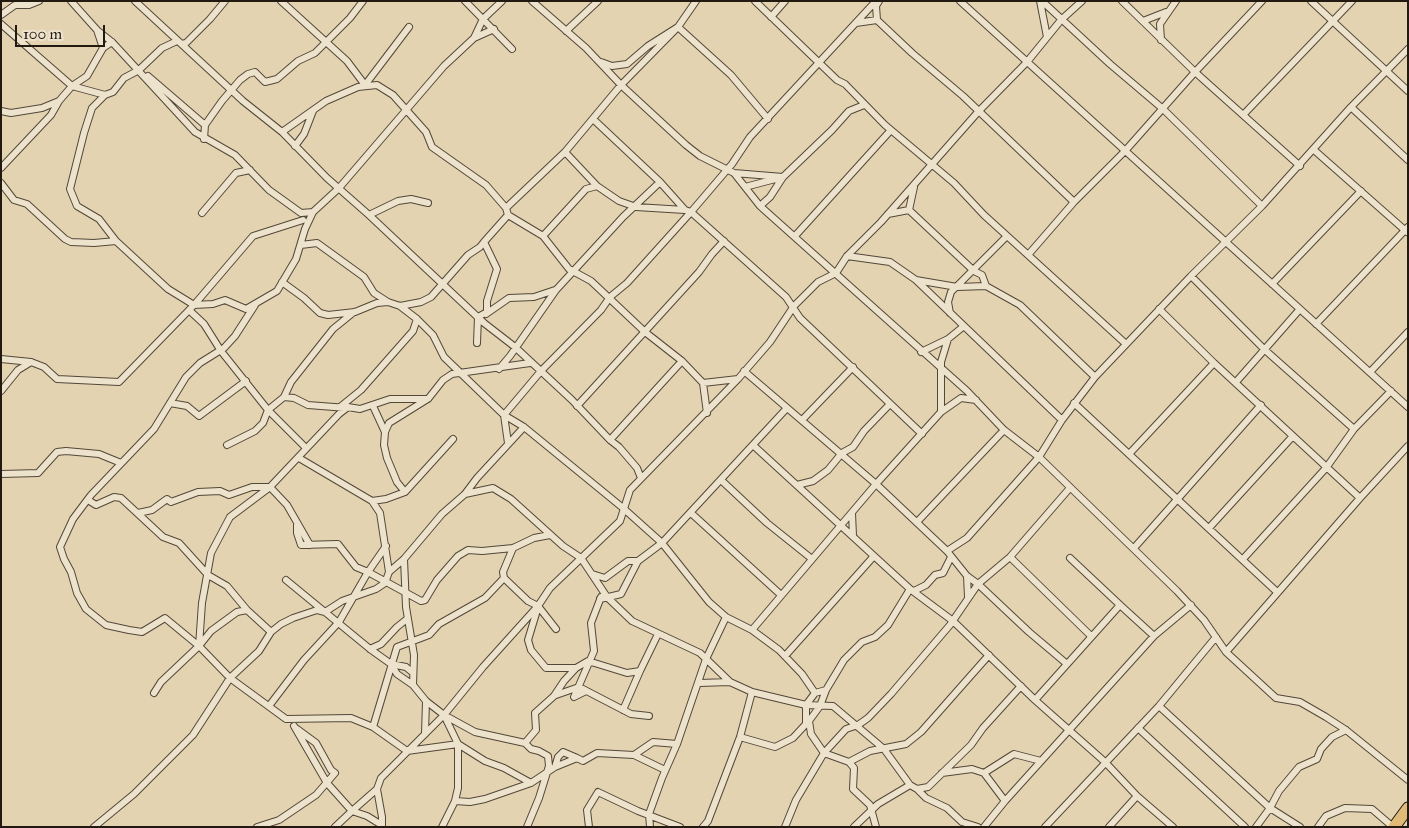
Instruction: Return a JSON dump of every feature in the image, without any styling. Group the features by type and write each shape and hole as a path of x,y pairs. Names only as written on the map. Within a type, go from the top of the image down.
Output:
{"highway":[{"path":"1393,827 1408,808"}],"street":[{"path":"1,15 15,5 29,5 38,1"},
{"path":"71,1 97,30 112,42 139,70 184,122 204,138 235,155 269,190 302,217 305,229 316,243 364,277 374,292 388,302 400,306 417,319 437,342 444,357 504,415 524,427 623,508 662,543 692,584 726,617 752,630 785,656 802,674 815,693"},
{"path":"135,1 230,90 282,132 327,178 443,283 484,323 515,347 530,364 541,371 633,463 641,478"},
{"path":"1,24 72,86 105,94 113,92 124,78 139,70 162,48 180,43 192,37 225,1"},
{"path":"281,1 347,61 365,85"},
{"path":"204,138 206,125 230,90 248,74 255,72 265,82 277,78 298,61 316,53 350,18 363,1"},
{"path":"465,1 512,49"},
{"path":"474,38 483,19 502,1"},
{"path":"532,1 566,30 622,85 700,156 734,173 783,177"},
{"path":"566,30 598,1"},
{"path":"400,306 421,302 430,297 484,242 507,212 565,152 622,85 678,27 696,1"},
{"path":"755,1 837,80 845,84 891,130 933,164 1007,236 1126,344"},
{"path":"771,17 785,1"},
{"path":"877,1 877,20 1074,202"},
{"path":"508,443 504,415 541,371 601,310 610,297 626,283 688,211 716,184 726,169 768,119 877,1"},
{"path":"960,1 1226,244 1371,371 1408,407"},
{"path":"1041,1 1047,37"},
{"path":"1041,1 1163,109 1262,206"},
{"path":"620,521 630,490 738,379 770,342 794,306 818,282 836,273 847,256 914,186 978,112 1027,62 1061,20 1082,1"},
{"path":"1122,1 1195,72 1300,166"},
{"path":"1161,40 1160,24 1166,12 1176,1"},
{"path":"1028,255 1074,202 1125,151 1195,72 1262,1"},
{"path":"1311,1 1408,91"},
{"path":"1244,114 1352,1"},
{"path":"1143,21 1166,12"},
{"path":"856,23 877,20"},
{"path":"365,85 409,27"},
{"path":"599,61 612,66 627,64 648,46 678,27"},
{"path":"678,27 730,75 768,119"},
{"path":"1,359 31,362 44,367 57,379 119,382 192,307 253,236 313,212 339,188 432,77 474,38 494,29"},
{"path":"97,30 102,48"},
{"path":"1,168 51,115 59,101 72,86 87,76 102,48 112,42"},
{"path":"948,551 967,538 1039,457 1074,403 1126,344 1191,276 1226,244 1300,166 1351,107 1408,49"},
{"path":"139,70 206,125"},
{"path":"282,132 326,101 365,85 376,84 393,95 426,132 432,147 486,185 507,212 543,236 572,271 591,281 645,332 682,361 703,383 707,413"},
{"path":"105,94 92,108 84,133 70,189 77,206 100,219 116,241 168,289 192,307 221,351 268,410 306,448"},
{"path":"1,111 11,113 42,108 59,101"},
{"path":"760,206 770,197 783,177 849,111 864,105"},
{"path":"1351,107 1408,160"},
{"path":"296,146 304,134 312,111"},
{"path":"593,119 688,211 794,306 800,318 922,434"},
{"path":"795,236 891,130"},
{"path":"1314,150 1407,230 1316,324"},
{"path":"565,152 597,186 619,201 636,207 688,211"},
{"path":"202,213 236,173 250,170"},
{"path":"734,173 760,206 976,400 1004,430 1039,457 1069,489 1134,548 1191,605 1226,652 1276,698 1300,702 1346,730 1408,780"},
{"path":"746,187 783,177"},
{"path":"499,368 572,271 623,217 636,207 660,182"},
{"path":"1,183 14,200 31,207 65,239 71,242 94,243 116,241"},
{"path":"543,236 586,189 597,186"},
{"path":"909,210 914,186"},
{"path":"1272,284 1361,191"},
{"path":"369,215 398,201 411,199 428,203"},
{"path":"888,214 909,210"},
{"path":"909,210 974,271 982,275 986,286"},
{"path":"192,307 225,300 246,309 277,291 296,259 305,229 313,212"},
{"path":"950,313 948,302 952,292 1007,236"},
{"path":"484,242 497,269 487,300 487,312 484,323"},
{"path":"577,406 724,242"},
{"path":"301,245 316,243"},
{"path":"847,256 890,262 916,280 1062,420"},
{"path":"1191,276 1265,350 1354,430"},
{"path":"916,280 957,287 986,286 1020,306 1095,378"},
{"path":"282,282 304,298 320,313 328,315 355,312"},
{"path":"478,317 509,298 534,297 556,290"},
{"path":"227,445 255,431 263,423 268,410 284,398 291,382 321,348 333,330 355,312 378,302 388,302"},
{"path":"255,305 235,336 221,351 200,363 186,377 154,429 121,463 73,519 60,547 71,572 77,593 86,610 106,625 142,632 165,618 199,646 230,678 316,742 331,770 335,773 316,795 279,820 257,827"},
{"path":"1159,309 1214,363 1360,498"},
{"path":"1236,382 1300,309"},
{"path":"476,343 478,317"},
{"path":"339,408 361,390 412,331 417,319"},
{"path":"921,352 948,339 964,326"},
{"path":"1371,371 1408,332"},
{"path":"941,412 941,370 948,339"},
{"path":"610,440 682,361"},
{"path":"1,391 18,370 31,362"},
{"path":"1130,453 1214,363"},
{"path":"405,492 397,482 384,445 389,424 428,399 446,377 452,374 462,375 530,364"},
{"path":"803,420 853,367"},
{"path":"744,371 842,453 948,551 967,576 1067,664"},
{"path":"703,383 738,379"},
{"path":"170,403 187,406 199,416 246,381"},
{"path":"1242,559 1326,468 1354,430 1391,391"},
{"path":"284,398 294,398 308,405 360,409 390,399 428,399"},
{"path":"752,630 876,484 941,412 961,398 976,400"},
{"path":"1074,403 1130,453 1277,592"},
{"path":"797,485 813,481 836,464 842,453 853,447 864,431 890,404"},
{"path":"1134,548 1261,405"},
{"path":"373,406 386,432"},
{"path":"199,646 202,603 212,553 230,517 270,487 299,458 306,448 348,408"},
{"path":"620,610 621,594 638,561 662,543 754,446 787,408"},
{"path":"389,572 404,559 442,514 465,494 524,427"},
{"path":"917,522 1004,430"},
{"path":"1210,528 1293,436"},
{"path":"372,501 386,500 405,492 454,439"},
{"path":"754,446 912,590 953,620 1035,700 1105,762 1137,796 1173,827"},
{"path":"1226,652 1360,498 1408,446"},
{"path":"1,474 38,472 57,452 66,451 99,454 121,463"},
{"path":"94,827 134,794 193,735 230,678 259,651 271,632 293,618 317,610 325,612 342,601 385,583 389,572 386,546 380,513 372,501 299,458"},
{"path":"721,480 767,523 812,559"},
{"path":"138,513 152,510 167,499 171,502 198,492 220,491 229,495 252,487 270,487 287,504 297,526 301,545 338,544 356,566 421,601 424,600 437,580 458,556 468,550 482,552 513,548 534,538 550,535"},
{"path":"465,494 493,488 511,499 550,535 581,558 602,588 604,598 632,621 644,625 658,634 687,645 706,659 730,682 752,692 806,705 833,706 858,725 884,749 910,785 926,798 946,808 962,822 978,827"},
{"path":"785,827 796,800 824,753 846,729 858,725 868,718 891,694 953,620 978,584 1010,557 1069,489"},
{"path":"88,500 96,505 114,497 121,498 164,536 179,543 208,575 227,586 247,610 271,632"},
{"path":"691,513 781,595"},
{"path":"852,513 853,536"},
{"path":"335,827 377,789 381,778 444,715 483,667 538,606 550,588 620,521 633,518"},
{"path":"269,706 304,660 339,622 368,572 386,546"},
{"path":"381,644 397,647 413,643 428,635 439,624 485,598 504,578 504,572 513,548"},
{"path":"785,656 874,556"},
{"path":"1010,557 1091,636"},
{"path":"876,827 873,810 862,796 855,792 854,768 849,762 824,753 811,734 809,721 820,706 826,690 844,660 862,642 875,637 888,625 912,590 926,585 935,576 944,572 952,558"},
{"path":"1070,558 1154,636"},
{"path":"404,559 407,619 413,643 413,685"},
{"path":"592,574 605,578 628,560 638,561"},
{"path":"967,576 968,600"},
{"path":"504,578 528,601 538,606 556,629"},
{"path":"286,580 391,664 397,674 413,685 426,701 444,715 475,732 525,743 531,749 548,756 549,766 527,827"},
{"path":"586,692 574,697 594,650 591,623 593,612 604,598 621,594"},
{"path":"1035,700 1120,605"},
{"path":"984,827 1069,729 1154,636 1191,605"},
{"path":"538,606 528,640 531,650 546,668 576,668"},
{"path":"154,693 174,669 199,646 211,631 237,612 247,610"},
{"path":"650,827 649,814 700,683 706,659 726,617"},
{"path":"370,648 381,644 407,619"},
{"path":"623,710 658,634"},
{"path":"1045,827 1159,706 1216,637"},
{"path":"373,727 397,647"},
{"path":"849,762 870,752 906,744 921,732 989,655"},
{"path":"525,743 536,730 534,713 554,696 576,668 588,661 627,673 640,671"},
{"path":"391,664 406,666 412,672"},
{"path":"700,683 730,682"},
{"path":"917,789 928,787 971,745 983,728 1021,686"},
{"path":"579,687 632,714 649,716"},
{"path":"554,696 579,687"},
{"path":"740,737 775,747 793,738 806,724 806,705 815,693 826,690"},
{"path":"703,827 708,821 740,737 752,692"},
{"path":"425,734 426,701"},
{"path":"1159,706 1270,808 1300,827"},
{"path":"442,827 455,801 458,788 458,744 444,715"},
{"path":"286,719 351,718 373,727 406,751 458,744 485,761 504,768 531,783"},
{"path":"294,726 326,783 352,811 367,816 381,825 382,817 377,789"},
{"path":"1138,728 1245,827"},
{"path":"1256,827 1270,808 1279,791 1299,767 1317,759 1321,749 1332,737 1346,730"},
{"path":"634,755 653,742 677,744"},
{"path":"555,767 558,756 563,752 582,760 597,753 605,752 634,755 665,770"},
{"path":"984,773 1014,754 1041,761"},
{"path":"455,801 470,802 485,799 531,783 545,776 555,767 577,758"},
{"path":"942,773 972,769 984,773 1005,801"},
{"path":"854,827 878,804 910,785"},
{"path":"588,827 587,810 598,792 638,811 680,827"},
{"path":"1109,827 1137,796"},
{"path":"1318,827 1326,816 1345,808 1372,809 1393,827"}]}
